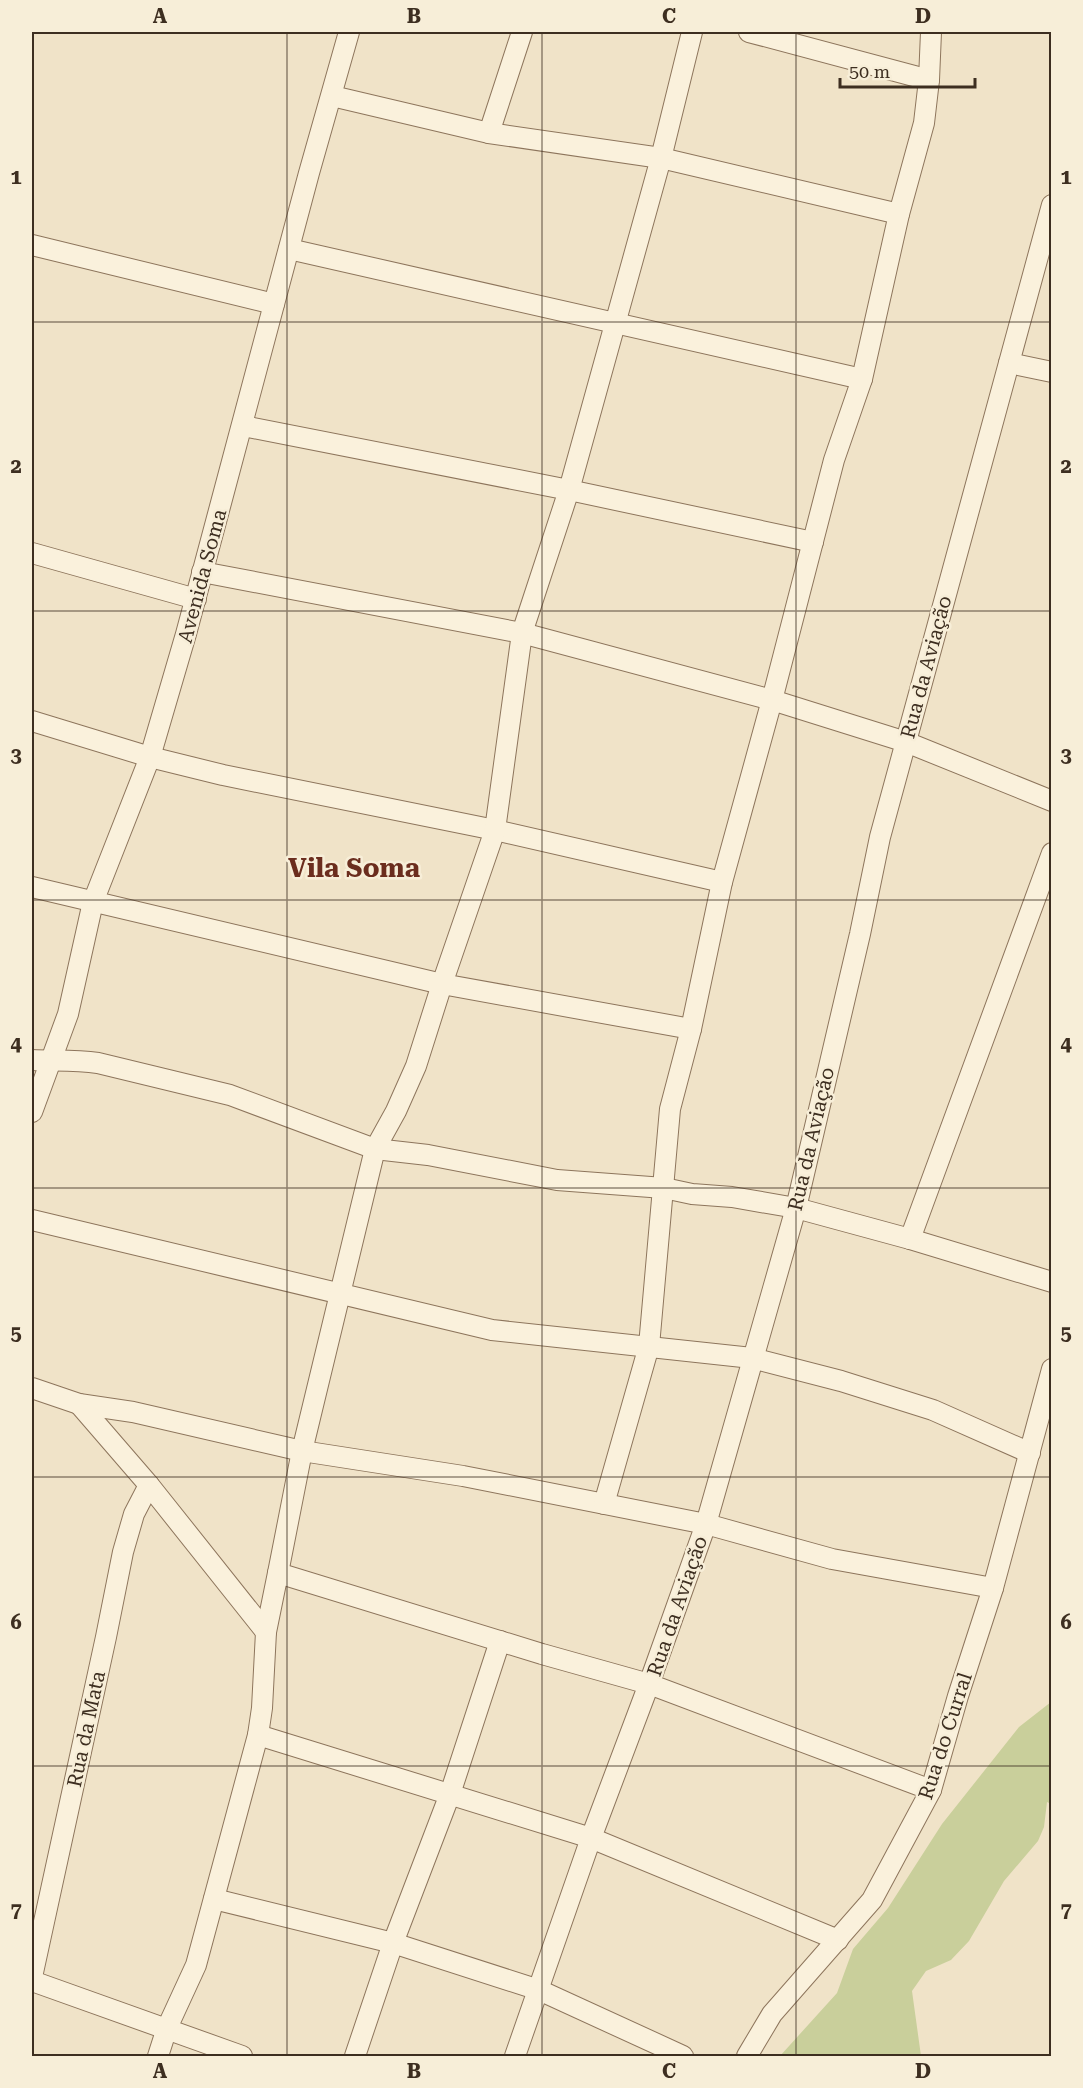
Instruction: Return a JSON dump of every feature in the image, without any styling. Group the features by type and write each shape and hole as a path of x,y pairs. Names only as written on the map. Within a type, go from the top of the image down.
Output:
{"street":[{"name":"Avenida Soma","path":"32,1112 41,1060 68,1014 93,902 150,757 196,599 309,173 349,32"},
{"path":"489,133 522,32"},
{"path":"158,2056 167,2028 196,1965 258,1735 262,1708 266,1632 302,1451 375,1149 396,1111 416,1066 495,830 522,633 569,490 661,158 693,32"},
{"path":"749,32 929,80"},
{"path":"604,1504 649,1346 670,1109 691,1029 722,882 834,460 862,379 899,214 924,123 932,32"},
{"path":"332,96 489,133 661,158 899,214"},
{"name":"Rua da Aviação","path":"515,2056 591,1838 706,1524 796,1208 860,934 880,837 1052,205"},
{"path":"32,245 274,304"},
{"path":"289,249 862,379"},
{"path":"1009,363 1052,372"},
{"path":"243,426 569,490 813,542"},
{"path":"32,553 196,599"},
{"path":"202,572 522,633 772,700 906,742 1052,801"},
{"path":"32,721 150,757 224,775 495,830 722,882"},
{"path":"910,1239 1052,853"},
{"path":"32,887 442,984 691,1029"},
{"path":"41,1060 78,1060 98,1063 230,1095 375,1149 428,1155 557,1180 664,1188 796,1208 910,1239 1052,1282"},
{"path":"32,1220 492,1330 752,1358 841,1381 933,1410 1030,1453"},
{"name":"Rua do Curral","path":"747,2056 771,2014 872,1900 931,1790 993,1588 1052,1369"},
{"path":"32,1389 79,1404 133,1413 302,1451 463,1476 706,1524 832,1559 993,1588"},
{"path":"79,1404 149,1485 266,1632"},
{"name":"Rua da Mata","path":"32,1979 123,1552 134,1514 149,1485"},
{"path":"278,1573 649,1684 931,1790"},
{"path":"355,2056 393,1943 450,1794 500,1641"},
{"path":"258,1735 591,1838 838,1940"},
{"path":"214,1899 393,1943 538,1990 683,2056"},
{"path":"32,1979 242,2056"}],"green space":[{"path":"1051,1702 1051,1804 1047,1802 1044,1827 1038,1841 1004,1881 969,1941 951,1960 926,1971 912,1991 921,2056 780,2056 837,1993 853,1949 888,1908 942,1824 1019,1727"}],"district":[{"name":"Vila Soma","path":"354,868"}]}
